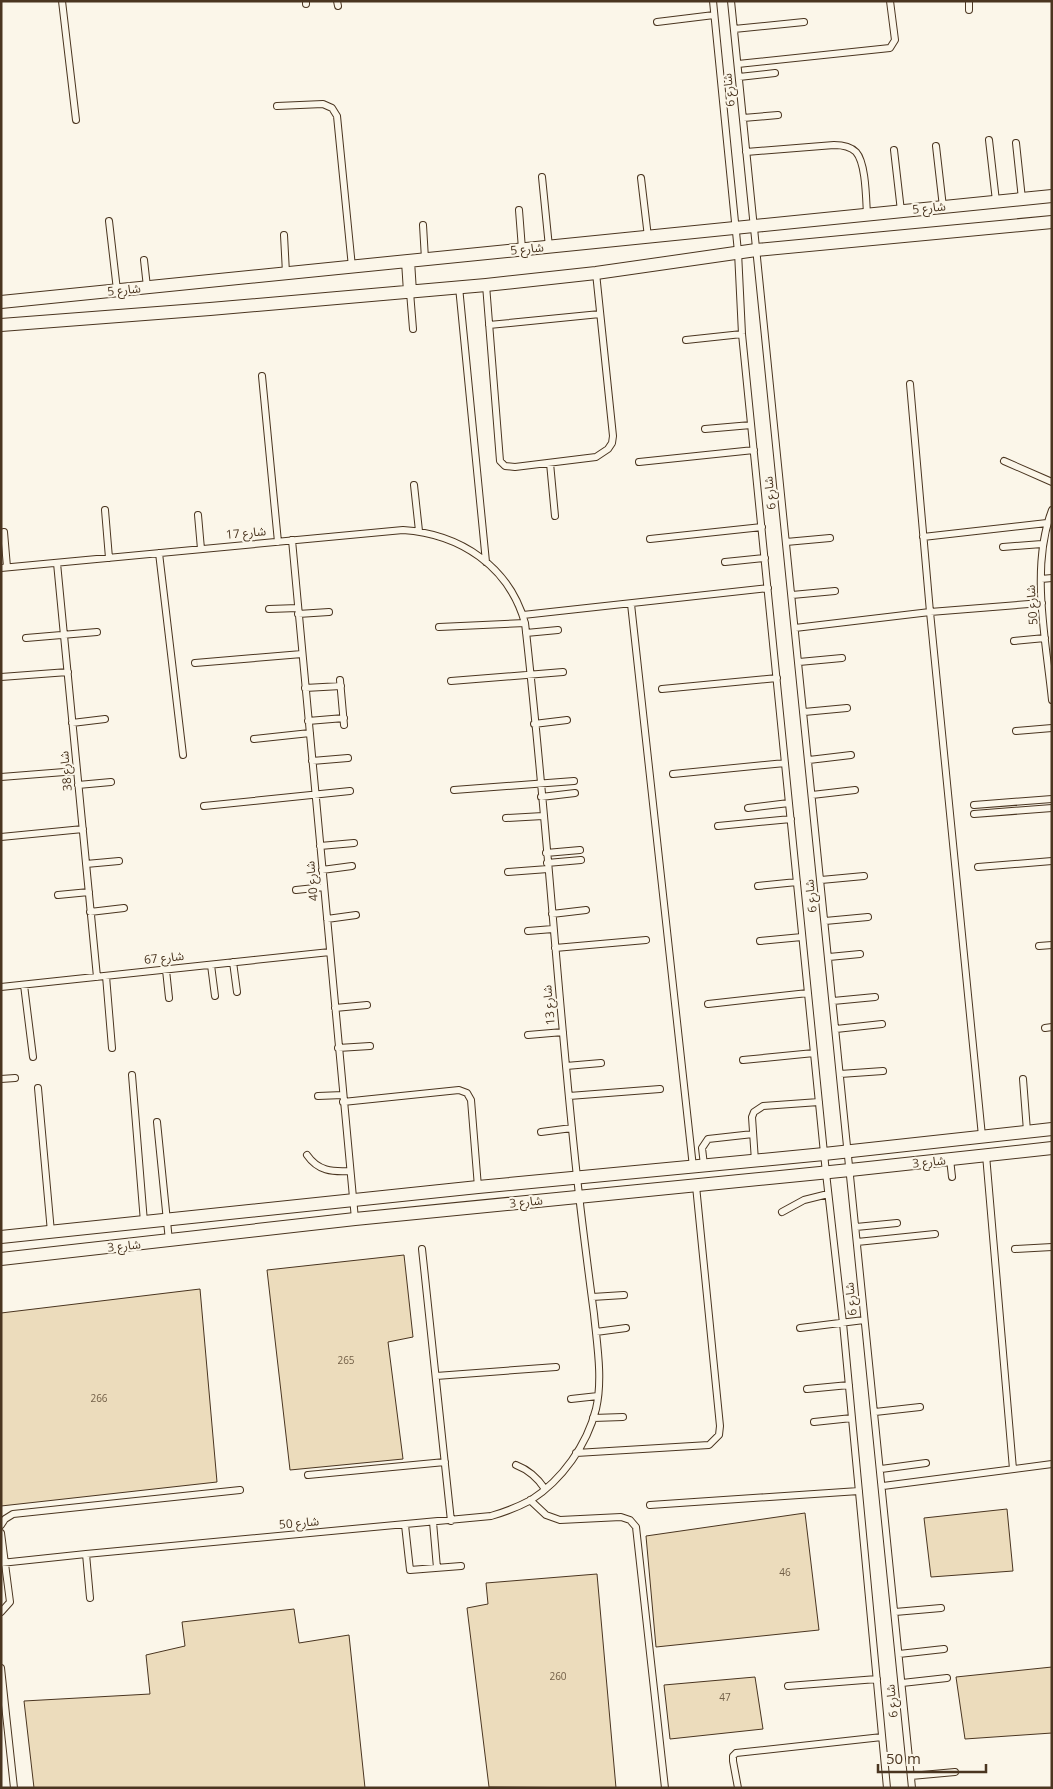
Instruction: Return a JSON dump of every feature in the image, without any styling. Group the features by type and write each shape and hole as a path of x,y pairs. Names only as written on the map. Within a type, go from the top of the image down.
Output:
{"street":[{"name":"شارع 5","path":"1,302 1052,196"},
{"name":"شارع 5","path":"1,324 220,308 486,285 596,273 738,252 1052,222"},
{"path":"408,261 410,292"},
{"name":"شارع 3","path":"1,1237 577,1177 824,1154 1052,1129"},
{"name":"شارع 3","path":"1,1259 355,1220 826,1173 1052,1148"}],"lane":[{"path":"62,1 76,120"},
{"name":"شارع 6","path":"713,1 738,252 742,334 828,1194 843,1322 887,1788"},
{"name":"شارع 6","path":"731,1 864,1320 883,1486 912,1788"},
{"path":"738,64 890,48 895,40 890,1"},
{"path":"969,1 969,10"},
{"path":"658,22 714,15"},
{"path":"734,29 804,22"},
{"path":"739,77 775,73"},
{"path":"277,106 323,104 332,108 337,116 352,267"},
{"path":"743,118 778,114"},
{"path":"989,140 996,201"},
{"path":"1016,143 1022,199"},
{"path":"746,152 845,145 855,151 862,160 867,214"},
{"path":"936,146 943,207"},
{"path":"894,150 901,211"},
{"path":"542,177 549,247"},
{"path":"641,178 648,237"},
{"path":"519,210 522,250"},
{"path":"109,220 117,290"},
{"path":"423,225 425,259"},
{"path":"284,235 286,273"},
{"path":"144,260 147,288"},
{"path":"486,285 500,461 505,466 511,467 550,463 596,457 608,449 612,443 613,436 596,273"},
{"path":"459,287 486,562"},
{"path":"410,292 413,328"},
{"path":"489,326 600,314"},
{"path":"686,340 742,334"},
{"path":"262,376 278,542"},
{"path":"910,384 930,612 982,1136"},
{"path":"705,429 752,425"},
{"path":"639,462 754,450"},
{"path":"1004,461 1052,482"},
{"path":"550,463 555,516"},
{"path":"414,485 419,531"},
{"path":"105,510 109,558"},
{"name":"شارع 50","path":"1052,510 1042,544 1041,579 1045,638 1050,658 1052,700"},
{"path":"198,515 201,549"},
{"path":"923,537 1047,523"},
{"path":"650,540 762,528"},
{"name":"شارع 17","path":"4,568 403,530 438,535 472,551 486,562"},
{"path":"4,532 4,568"},
{"path":"786,542 830,538"},
{"name":"شارع 40","path":"292,540 355,1220"},
{"path":"1003,547 1042,544"},
{"path":"160,553 183,755"},
{"path":"725,562 765,558"},
{"name":"شارع 13","path":"486,562 502,577 510,589 525,623 572,1128 596,1332 598,1396 593,1418 576,1454"},
{"name":"شارع 38","path":"57,563 97,977"},
{"path":"1041,579 1052,578"},
{"path":"523,615 768,588"},
{"path":"792,595 835,591"},
{"path":"795,628 930,612 1042,603"},
{"path":"631,604 698,1166"},
{"path":"269,609 329,612"},
{"path":"439,626 525,623"},
{"path":"526,633 558,630"},
{"path":"26,638 97,632"},
{"path":"1014,641 1045,638"},
{"path":"195,663 302,654"},
{"path":"799,662 842,658"},
{"path":"1,677 68,672"},
{"path":"451,681 563,672"},
{"path":"662,689 777,678"},
{"path":"305,688 340,683 344,722 308,721"},
{"path":"804,712 847,708"},
{"path":"72,723 105,719"},
{"path":"534,724 567,720"},
{"path":"1016,731 1052,728"},
{"path":"254,739 310,733"},
{"path":"808,760 851,755"},
{"path":"312,761 348,758"},
{"path":"673,774 785,763"},
{"path":"1,777 77,771"},
{"path":"78,785 111,782"},
{"path":"454,790 574,782"},
{"path":"812,795 854,790"},
{"path":"204,806 350,792"},
{"path":"541,797 575,794"},
{"path":"974,805 1052,799"},
{"path":"748,808 789,803"},
{"path":"974,814 1052,808"},
{"path":"506,818 543,816"},
{"path":"718,826 791,819"},
{"path":"1,837 83,829"},
{"path":"320,846 354,843"},
{"path":"546,853 580,850"},
{"path":"86,864 119,860"},
{"path":"508,872 581,860"},
{"path":"978,867 1052,862"},
{"path":"322,870 352,866"},
{"path":"821,880 864,876"},
{"path":"758,886 797,882"},
{"path":"296,890 324,888"},
{"path":"58,894 89,892"},
{"path":"90,912 124,908"},
{"path":"552,914 586,910"},
{"path":"327,918 356,916"},
{"path":"825,921 868,917"},
{"path":"528,931 553,929"},
{"path":"760,941 802,937"},
{"path":"555,948 646,940"},
{"path":"1039,946 1052,945"},
{"name":"شارع 67","path":"1,987 330,952"},
{"path":"829,958 860,954"},
{"path":"233,962 237,992"},
{"path":"211,965 215,996"},
{"path":"166,970 169,998"},
{"path":"106,976 112,1048"},
{"path":"24,984 32,1057"},
{"path":"708,1004 808,993"},
{"path":"833,1002 875,997"},
{"path":"335,1008 367,1006"},
{"path":"836,1029 882,1024"},
{"path":"528,1035 563,1032"},
{"path":"338,1048 370,1046"},
{"path":"743,1060 814,1053"},
{"path":"566,1066 601,1064"},
{"path":"840,1074 883,1071"},
{"path":"132,1075 144,1222"},
{"path":"1,1079 14,1078"},
{"path":"1023,1079 1027,1131"},
{"path":"38,1088 51,1232"},
{"path":"569,1096 660,1089"},
{"path":"318,1096 343,1098 459,1090 466,1093 470,1100 478,1187"},
{"path":"755,1161 752,1117 754,1112 763,1106 819,1102"},
{"path":"157,1122 169,1241"},
{"path":"541,1132 572,1128"},
{"path":"698,1166 702,1148 708,1139 753,1134"},
{"path":"307,1155 310,1161 322,1169 335,1172 350,1171"},
{"path":"986,1155 1012,1469"},
{"path":"950,1159 952,1177"},
{"path":"576,1454 709,1445 717,1440 721,1431 720,1416 696,1186"},
{"path":"782,1212 804,1200 828,1194"},
{"path":"856,1227 897,1223"},
{"path":"857,1242 936,1234"},
{"path":"1015,1250 1052,1247"},
{"path":"422,1249 451,1521"},
{"path":"592,1298 624,1295"},
{"path":"800,1328 864,1320"},
{"path":"596,1332 626,1328"},
{"path":"436,1376 556,1367"},
{"path":"807,1389 849,1385"},
{"path":"571,1399 598,1396"},
{"path":"874,1412 920,1407"},
{"path":"593,1418 623,1417"},
{"path":"814,1422 852,1418"},
{"name":"شارع 50","path":"3,1563 491,1516 512,1510 530,1500 556,1479 576,1454"},
{"path":"308,1476 445,1462"},
{"path":"881,1469 926,1463"},
{"path":"883,1486 1052,1464"},
{"path":"516,1465 533,1474 545,1489"},
{"path":"1,1525 5,1518 13,1514 240,1490"},
{"path":"650,1504 859,1491"},
{"path":"530,1500 546,1515 560,1520 621,1517 630,1520 636,1527 665,1788"},
{"path":"433,1522 437,1568"},
{"path":"405,1525 410,1570 461,1566"},
{"path":"1,1532 3,1563 10,1602 1,1612"},
{"path":"86,1554 90,1598"},
{"path":"895,1612 941,1608"},
{"path":"899,1654 944,1650"},
{"path":"1,1668 14,1788"},
{"path":"902,1683 947,1678"},
{"path":"788,1686 877,1679"},
{"path":"738,1788 733,1761 733,1756 736,1753 882,1737"},
{"path":"911,1776 955,1772"}],"building":[{"path":"404,1255 413,1337 388,1342 403,1459 290,1470 267,1270"},
{"path":"200,1289 217,1482 1,1506 1,1313"},
{"path":"1007,1509 1013,1571 931,1577 924,1518"},
{"path":"805,1513 819,1630 656,1647 646,1536"},
{"path":"597,1574 616,1788 489,1787 467,1608 488,1604 486,1583"},
{"path":"294,1609 299,1643 349,1635 365,1788 34,1788 24,1701 150,1694 146,1655 185,1646 182,1622"},
{"path":"1052,1667 1052,1733 965,1739 956,1677"},
{"path":"755,1677 763,1729 670,1739 664,1685"}]}
